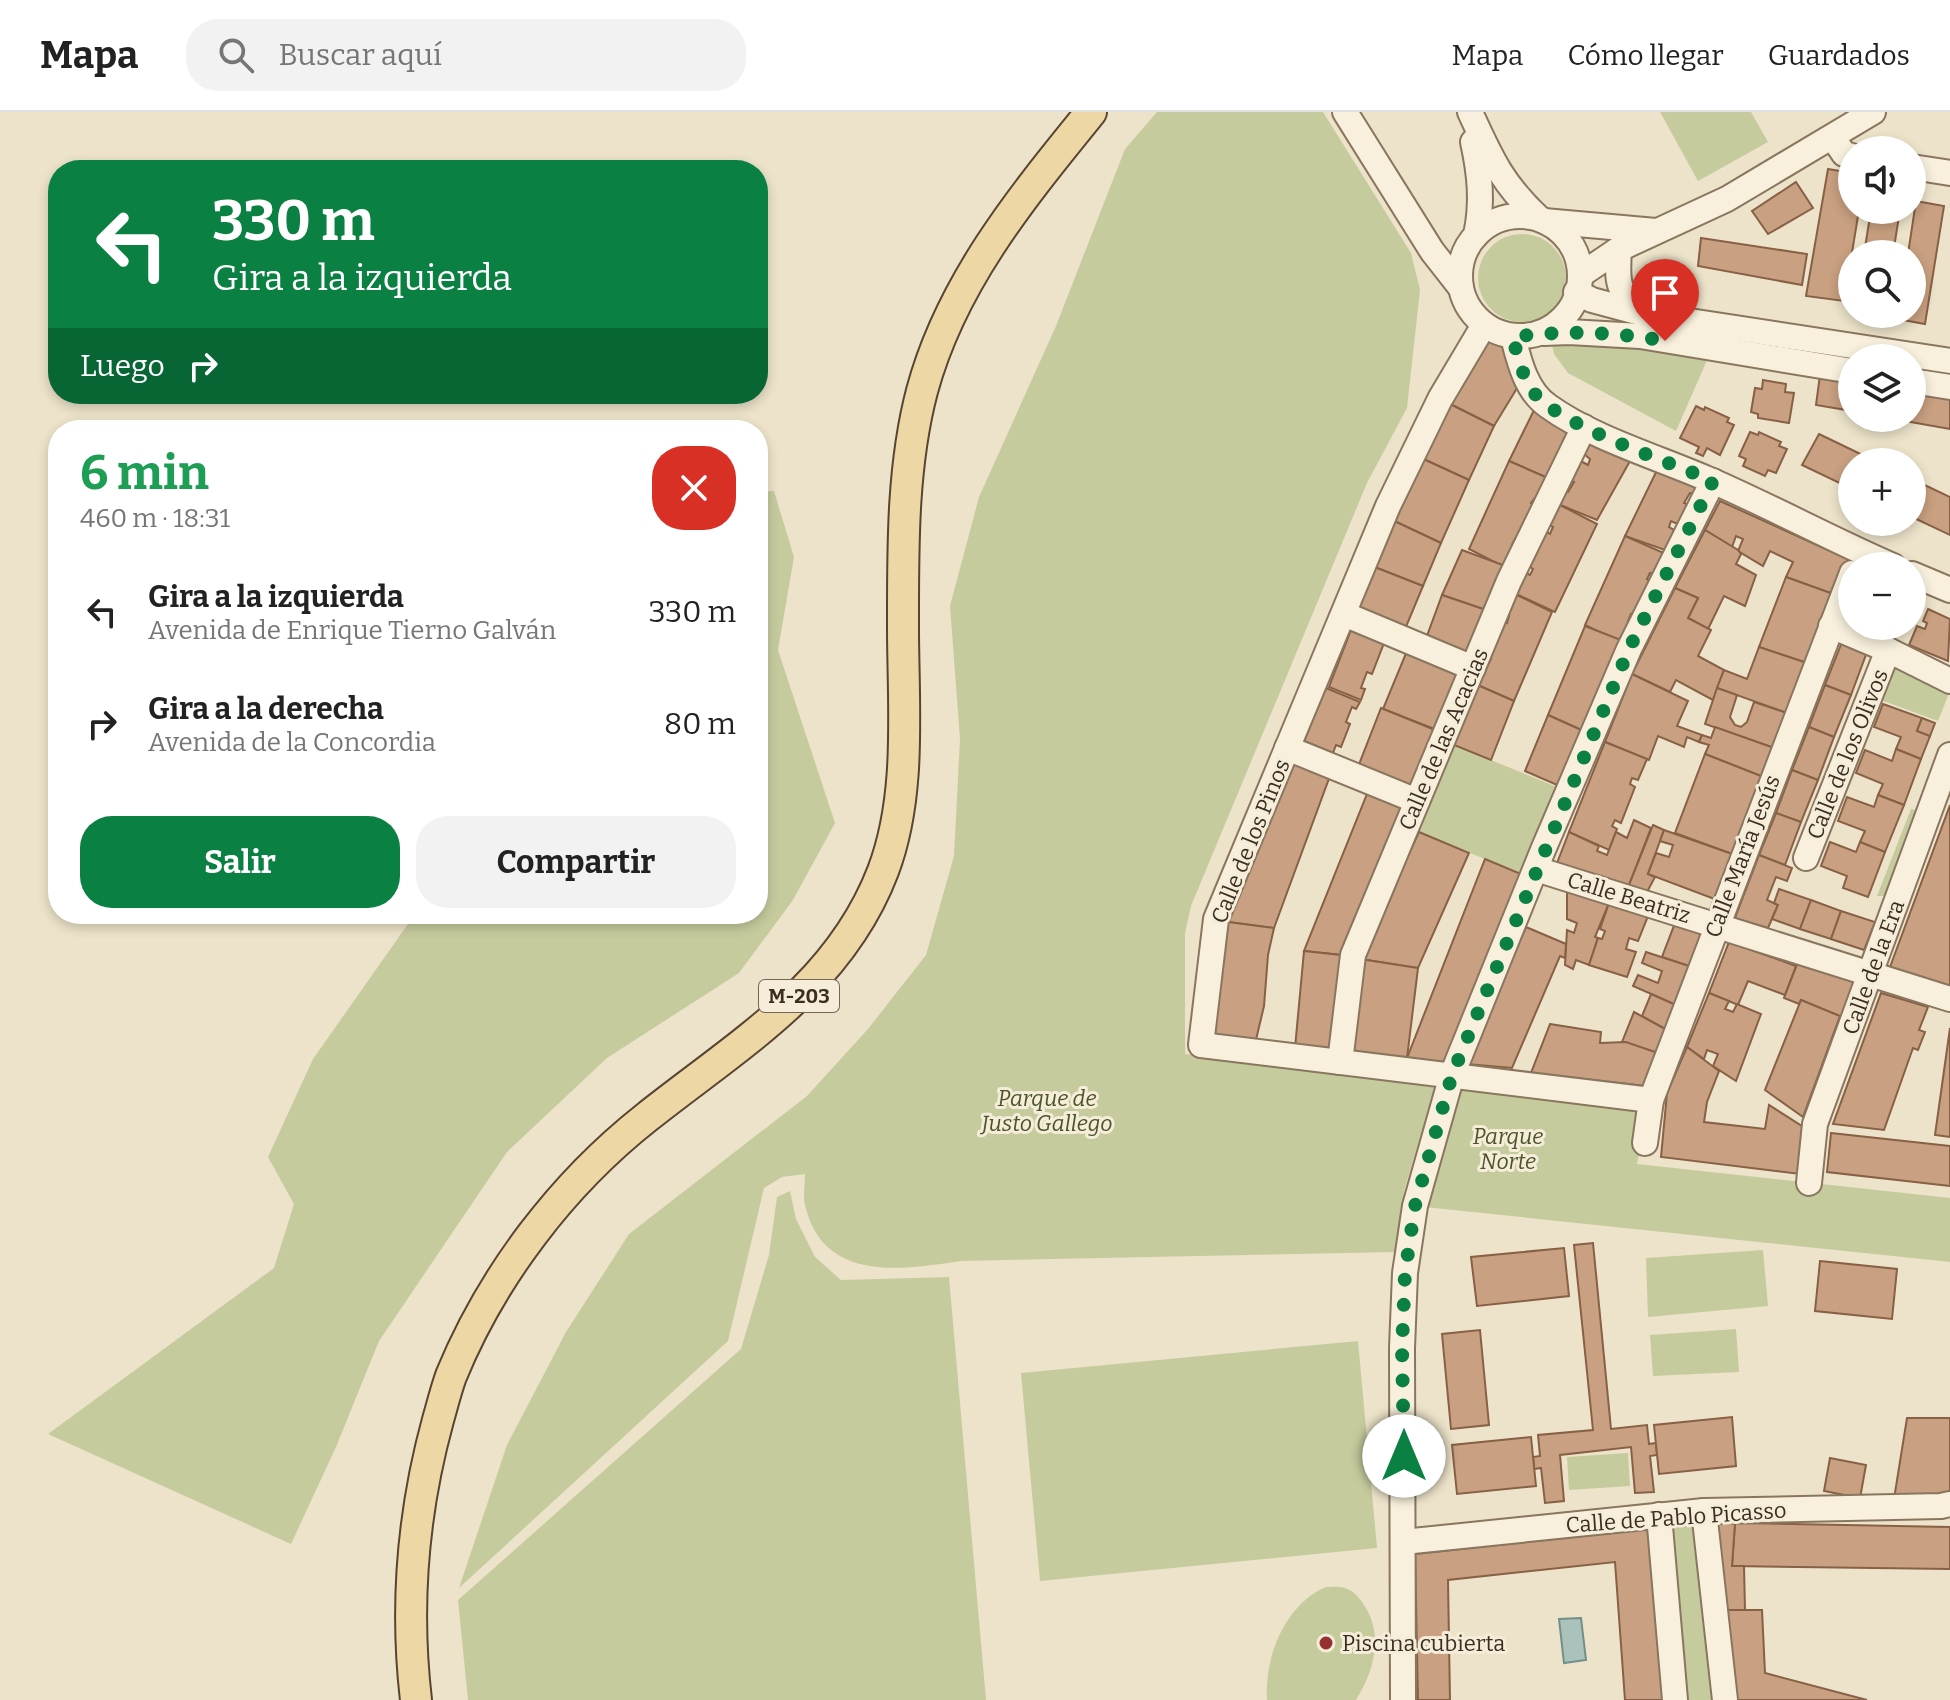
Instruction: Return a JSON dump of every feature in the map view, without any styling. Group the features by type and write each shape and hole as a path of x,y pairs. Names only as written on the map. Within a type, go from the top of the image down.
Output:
{"main road":[{"name":"M-203","path":"416,1700 411,1660 412,1564 426,1463 450,1379 488,1299 539,1225 591,1168 642,1120 782,1013 806,989 833,959 867,905 884,869 894,831 903,771 903,555 909,459 922,390 941,338 970,275 1020,200 1100,113"}],"street":[{"path":"1345,112 1432,251 1461,288"},
{"path":"1468,112 1492,161 1514,195 1565,235 1579,283 1592,300 1644,314 1950,361"},
{"path":"1468,112 1481,179 1480,215 1476,235 1463,257 1461,288 1466,305 1484,325 1513,337 1569,332 1640,336 1838,369"},
{"path":"1541,333 1561,322 1572,308 1579,283 1619,249 1727,199 1873,113"},
{"path":"1833,138 1838,145"},
{"path":"1926,169 1950,173"},
{"path":"1476,235 1493,222 1516,216 1656,231"},
{"path":"1619,249 1619,287 1624,298 1644,314"},
{"name":"Calle de los Pinos","path":"1484,325 1433,412 1388,506 1216,919 1201,1045 1651,1100"},
{"path":"1513,337 1518,359 1533,392 1547,406 1584,427 1713,481 1838,553"},
{"path":"1926,383 1950,387"},
{"name":"Calle de las Acacias","path":"1340,1062 1353,955 1509,581 1584,427"},
{"path":"1403,1700 1402,1348 1405,1273 1415,1206 1452,1075 1536,869 1629,649 1713,481"},
{"path":"1926,580 1950,590"},
{"name":"Calle María Jesús","path":"1645,1143 1651,1100 1838,609"},
{"path":"1344,614 1473,668"},
{"name":"Calle de los Olivos","path":"1831,626 1950,681"},
{"name":"Calle de los Olivos","path":"1806,858 1888,650"},
{"path":"1287,748 1417,801"},
{"name":"Calle de la Era","path":"1809,1183 1815,1124 1950,755"},
{"name":"Calle Beatriz","path":"1536,869 1950,999"},
{"name":"Calle de Pablo Picasso","path":"1403,1542 1704,1511 1950,1504"},
{"path":"1704,1511 1725,1700"},
{"path":"1659,1515 1675,1700"}],"green space":[{"name":"Parque de Justo Gallego","path":"1157,112 1323,112 1411,253 1420,290 1407,408 1367,483 1191,906 1185,933 1185,1054 1435,1087 1404,1191 1396,1252 961,1261 890,1268 867,1266 846,1259 829,1248 814,1230 805,1205 805,1174 782,1177 764,1188 728,1341 459,1588 507,1445 566,1332 629,1234 807,1096 868,1029 926,955 954,856 960,739 950,606 979,497 1056,326 1125,149"},
{"path":"1660,112 1751,112 1768,142 1698,181"},
{"path":"1522,234 1547,241 1559,253 1566,278 1559,303 1547,315 1522,322 1497,315 1485,303 1478,278 1485,253 1497,241"},
{"path":"1551,340 1599,340 1708,358 1676,431 1568,373 1554,354"},
{"path":"768,491 774,491 794,557 778,650 835,823 793,900 739,973 607,1058 507,1152 379,1341 336,1447 291,1544 48,1434 274,1268 294,1204 268,1157 313,1059 408,924 768,924"},
{"path":"1894,662 1950,691 1938,721 1878,699"},
{"path":"1454,745 1557,787 1521,874 1419,832"},
{"path":"1911,809 1921,811 1891,896 1877,896"},
{"name":"Parque Norte","path":"1452,1075 1651,1100 1637,1164 1950,1198 1950,1262 1415,1206"},
{"path":"790,1191 796,1219 815,1257 841,1280 949,1277 986,1700 468,1700 458,1600 741,1349 769,1255 777,1197"},
{"path":"1763,1250 1768,1306 1648,1317 1646,1258"},
{"path":"1736,1329 1739,1372 1653,1376 1650,1335"},
{"path":"1358,1341 1377,1548 1040,1581 1021,1373"},
{"path":"1628,1453 1630,1486 1569,1490 1567,1457"},
{"path":"1698,1517 1718,1700 1681,1700 1665,1520"},
{"name":"Piscina cubierta","path":"1326,1587 1343,1587 1352,1592 1363,1603 1372,1621 1374,1656 1362,1690 1356,1700 1267,1700 1269,1667 1280,1634 1299,1606"}],"water":[{"path":"1581,1618 1586,1660 1564,1663 1559,1619"}],"building":[{"path":"1828,169 1838,171 1838,224 1857,224 1854,240 1838,240 1838,300 1806,296"},
{"path":"1796,182 1813,208 1768,234 1752,211"},
{"path":"1926,203 1944,206 1926,318 1926,240 1910,240 1913,224 1926,224"},
{"path":"1869,224 1898,224 1895,240 1866,240"},
{"path":"1701,238 1807,254 1802,285 1698,266"},
{"path":"1487,337 1509,345 1522,380 1494,426 1446,402"},
{"path":"1820,375 1838,378 1838,409 1816,405"},
{"path":"1763,380 1786,384 1785,392 1794,393 1789,423 1758,418 1758,414 1751,412 1755,388 1762,389"},
{"path":"1926,392 1950,396 1950,429 1926,425"},
{"path":"1446,402 1494,426 1469,480 1419,457"},
{"path":"1537,404 1577,430 1550,479 1509,461"},
{"path":"1696,406 1729,418 1727,422 1734,425 1720,455 1707,448 1703,456 1696,453 1699,447 1680,438"},
{"path":"1750,432 1758,435 1759,432 1781,442 1779,446 1787,449 1776,473 1768,470 1765,476 1743,466 1746,459 1739,456"},
{"path":"1819,434 1848,448 1838,448 1838,482 1802,465"},
{"path":"1592,435 1635,452 1597,520 1553,502 1562,489 1568,492 1574,482 1568,480 1577,459 1588,465 1590,459 1584,454"},
{"path":"1419,457 1469,480 1441,543 1390,519"},
{"path":"1509,461 1550,479 1540,500 1535,498 1531,503 1537,507 1521,542 1515,539 1512,545 1517,549 1508,569 1469,549"},
{"path":"1659,466 1704,482 1696,495 1690,493 1684,503 1690,505 1682,526 1671,521 1669,527 1676,531 1668,551 1625,536"},
{"path":"1926,486 1950,497 1950,535 1926,524"},
{"path":"1720,501 1838,555 1836,595 1786,577 1793,562 1770,551 1763,566 1738,551 1743,539 1736,536 1732,547 1705,530"},
{"path":"1558,504 1597,524 1555,612 1514,593 1525,572 1530,575 1533,569 1528,565 1544,530 1550,534 1553,527 1548,524"},
{"path":"1390,519 1441,543 1423,586 1372,566"},
{"path":"1705,530 1738,550 1741,554 1736,564 1756,575 1745,606 1724,596 1708,629 1688,618 1698,598 1675,588"},
{"path":"1625,536 1666,554 1656,575 1650,573 1647,579 1653,582 1637,618 1631,614 1628,621 1634,624 1624,644 1585,625"},
{"path":"1462,550 1511,568 1489,611 1442,595"},
{"path":"1372,566 1423,586 1403,634 1353,614"},
{"path":"1786,577 1836,595 1810,664 1759,647"},
{"path":"1675,588 1698,598 1688,618 1711,630 1698,656 1724,670 1713,700 1676,680 1670,692 1632,674"},
{"path":"1513,593 1552,612 1514,701 1473,683 1482,662 1488,665 1491,659 1485,656 1500,619 1507,623 1509,616 1504,613"},
{"path":"1442,595 1489,611 1470,662 1424,644"},
{"path":"1928,609 1950,619 1948,661 1909,645 1911,640 1926,640"},
{"path":"1585,626 1626,642 1588,733 1548,715"},
{"path":"1351,630 1384,643 1372,674 1367,672 1361,688 1365,689 1361,700 1329,687"},
{"path":"1842,642 1867,652 1851,695 1825,685"},
{"path":"1409,646 1462,667 1437,730 1383,709"},
{"path":"1759,647 1810,664 1790,714 1717,688 1724,670 1747,679"},
{"path":"1632,674 1688,701 1677,726 1702,735 1699,742 1687,737 1684,747 1658,736 1649,760 1605,742"},
{"path":"1473,683 1514,701 1491,760 1454,745"},
{"path":"1825,685 1851,695 1834,737 1809,727"},
{"path":"1326,688 1360,702 1356,709 1352,707 1346,722 1350,724 1341,747 1336,745 1333,753 1304,741"},
{"path":"1717,688 1737,695 1730,717 1735,725 1741,727 1747,722 1754,702 1790,714 1777,749 1705,724"},
{"path":"1883,704 1922,718 1917,731 1930,736 1921,759 1896,749 1901,737 1874,727"},
{"path":"1381,708 1435,730 1410,793 1356,772"},
{"path":"1548,715 1588,733 1564,788 1525,771"},
{"path":"1922,718 1935,723 1930,736 1917,731"},
{"path":"1715,727 1777,749 1766,778 1705,754 1709,745 1699,742 1702,735 1711,738"},
{"path":"1809,727 1834,737 1818,780 1792,770"},
{"path":"1605,742 1647,759 1638,780 1632,778 1630,784 1635,787 1621,823 1615,820 1612,826 1617,829 1609,850 1569,832"},
{"path":"1896,749 1921,759 1904,805 1878,795 1883,784 1856,773 1865,750 1892,761"},
{"path":"1705,754 1766,778 1735,855 1675,833"},
{"path":"1292,760 1331,773 1274,928 1228,922"},
{"path":"1792,770 1818,780 1801,822 1776,813"},
{"path":"1369,789 1408,801 1350,956 1304,951"},
{"path":"1878,795 1904,805 1885,852 1860,842 1865,831 1838,821 1847,797 1874,807"},
{"path":"1950,805 1950,986 1890,967"},
{"path":"1776,813 1801,822 1785,865 1759,855"},
{"path":"1634,820 1651,828 1629,885 1557,863 1569,832 1599,846 1597,851 1607,855 1616,832 1627,838"},
{"path":"1653,825 1664,830 1648,874 1655,877 1647,892 1629,885"},
{"path":"1664,830 1735,855 1717,900 1648,874 1656,853 1669,857 1673,845 1660,841"},
{"path":"1419,832 1469,853 1418,968 1360,959"},
{"path":"1830,842 1856,852 1860,842 1885,852 1868,897 1843,888 1847,876 1821,866"},
{"path":"1759,855 1792,868 1787,881 1776,877 1767,900 1778,905 1768,928 1735,918"},
{"path":"1485,859 1521,874 1447,1066 1407,1058"},
{"path":"1779,889 1811,900 1800,929 1772,919 1778,905 1774,903"},
{"path":"1567,891 1609,903 1595,937 1598,938 1589,965 1576,960 1573,969 1565,965 1567,930 1574,933 1577,923 1567,919"},
{"path":"1811,900 1841,911 1831,939 1800,929"},
{"path":"1609,903 1648,916 1638,941 1629,938 1626,949 1636,952 1627,977 1589,965 1598,938 1602,939 1605,931 1600,929"},
{"path":"1841,911 1875,922 1864,950 1831,939"},
{"path":"1228,922 1274,928 1268,955 1264,1006 1255,1044 1210,1040"},
{"path":"1675,923 1705,932 1692,967 1662,957"},
{"path":"1526,927 1566,944 1565,958 1560,956 1512,1068 1467,1064"},
{"path":"1729,942 1796,966 1785,995 1748,981 1738,1005 1709,993"},
{"path":"1304,951 1350,956 1336,1055 1295,1048"},
{"path":"1646,952 1692,967 1676,1005 1633,986 1638,975 1658,983 1662,971 1642,963"},
{"path":"1360,959 1418,968 1407,1058 1352,1053"},
{"path":"1798,962 1856,982 1844,1018 1801,1000 1799,1004 1784,998"},
{"path":"1709,993 1729,1001 1725,1009 1733,1012 1737,1004 1761,1014 1736,1081 1713,1066 1718,1054 1707,1050 1704,1059 1687,1047"},
{"path":"1881,993 1928,1007 1919,1030 1925,1032 1918,1050 1913,1048 1884,1130 1833,1124"},
{"path":"1651,994 1676,1005 1667,1030 1642,1016"},
{"path":"1801,1000 1840,1016 1803,1117 1765,1090"},
{"path":"1634,1012 1667,1030 1658,1053 1622,1042"},
{"path":"1550,1024 1601,1032 1600,1043 1626,1042 1658,1053 1646,1086 1531,1073"},
{"path":"1950,1028 1950,1137 1935,1135"},
{"path":"1687,1047 1719,1071 1707,1102 1704,1122 1765,1129 1769,1105 1805,1128 1800,1174 1661,1157 1667,1093"},
{"path":"1831,1133 1950,1146 1950,1186 1827,1172"},
{"path":"1593,1243 1611,1429 1647,1425 1649,1444 1656,1443 1657,1455 1650,1456 1654,1492 1635,1493 1631,1447 1560,1455 1564,1501 1545,1503 1541,1468 1534,1469 1533,1457 1540,1456 1538,1435 1593,1430 1574,1245"},
{"path":"1564,1248 1569,1296 1477,1306 1471,1257"},
{"path":"1820,1261 1897,1269 1892,1319 1815,1311"},
{"path":"1480,1330 1489,1425 1451,1429 1442,1334"},
{"path":"1732,1417 1736,1466 1659,1474 1654,1425"},
{"path":"1907,1418 1950,1418 1950,1495 1894,1499"},
{"path":"1531,1437 1536,1486 1457,1494 1452,1445"},
{"path":"1830,1458 1866,1465 1860,1498 1824,1491"},
{"path":"1735,1523 1950,1527 1950,1569 1732,1566"},
{"path":"1735,1523 1732,1566 1744,1566 1745,1610 1725,1610 1715,1524"},
{"path":"1648,1529 1664,1700 1625,1700 1615,1562 1448,1580 1450,1700 1418,1700 1415,1554"},
{"path":"1725,1610 1762,1610 1765,1673 1867,1700 1732,1700"}],"place":[{"name":"Piscina cubierta","path":"1326,1643"}],"route":[{"path":"1404,1456 1402,1348 1405,1273 1415,1206 1452,1075 1629,649 1713,481 1584,427 1547,406 1533,392 1518,359 1513,337 1569,332 1640,336 1665,341"}]}
